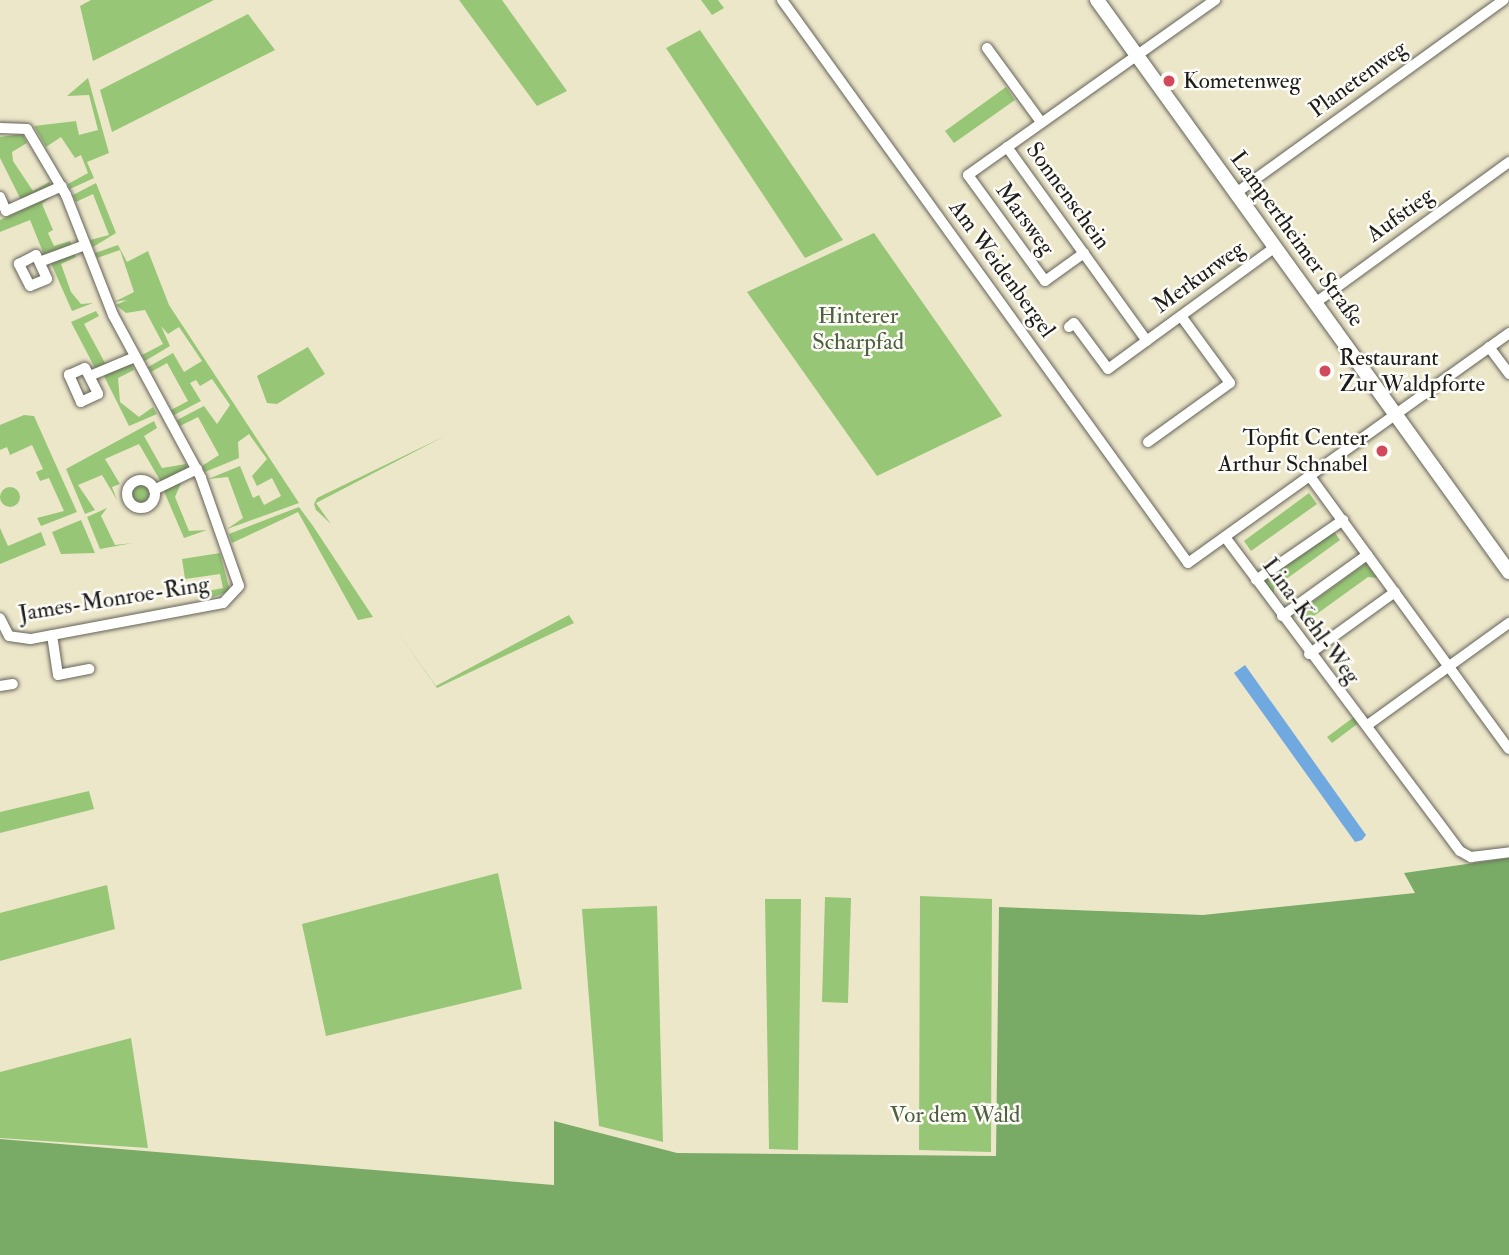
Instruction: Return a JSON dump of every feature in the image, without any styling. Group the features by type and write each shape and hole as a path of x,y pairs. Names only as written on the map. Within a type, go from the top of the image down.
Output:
{"street":[{"name":"Am Weidenbergel","path":"782,0 1188,563 1225,537"},
{"name":"Lampertheimer Straße","path":"1097,0 1509,572"},
{"name":"Sonnenschein","path":"968,175 1215,0"},
{"name":"Planetenweg","path":"1236,193 1504,0"},
{"name":"Sonnenschein","path":"987,48 1041,122"},
{"name":"James-Monroe-Ring","path":"0,128 27,129 62,187 135,357 197,469 237,577 233,597 52,635 5,638 0,618"},
{"name":"Sonnenschein","path":"1007,147 1095,270"},
{"name":"Aufstieg","path":"1315,303 1509,162"},
{"name":"Marsweg","path":"968,175 1045,281 1084,253"},
{"path":"0,197 6,211 62,187"},
{"path":"42,261 85,245"},
{"name":"Merkurweg","path":"1069,327 1074,323 1108,369 1275,247"},
{"name":"Merkurweg","path":"1095,270 1147,341"},
{"path":"1148,442 1230,383 1181,316"},
{"path":"1225,537 1509,333"},
{"path":"1489,347 1509,374"},
{"path":"92,375 135,357"},
{"path":"154,489 197,469"},
{"path":"1310,475 1509,749"},
{"path":"1256,580 1343,520"},
{"name":"Lina-Kehl-Weg","path":"1225,537 1348,707 1369,724 1460,851 1471,857 1509,852"},
{"path":"1282,616 1367,555"},
{"path":"1309,654 1395,592"},
{"path":"1369,724 1509,622"},
{"path":"52,635 58,675 89,669"},
{"path":"0,687 13,684"}],"green space":[{"path":"91,0 214,0 93,61 80,6"},
{"path":"459,0 502,0 567,91 537,106"},
{"path":"701,0 718,0 724,8 712,15"},
{"path":"248,14 275,50 112,132 100,90"},
{"path":"700,30 843,240 805,258 666,48"},
{"path":"88,78 109,153 87,162 94,178 70,189 68,184 88,173 81,155 75,158 61,137 46,147 34,126 76,121 79,135 98,130 89,95 67,96"},
{"path":"1006,87 1015,100 954,143 945,131"},
{"path":"22,134 27,143 12,152 13,161 33,191 49,182 52,187 21,200 0,158 0,137"},
{"path":"96,183 116,233 93,247 90,240 109,235 93,194 76,202 73,195"},
{"path":"52,196 42,204 53,230 48,233 54,246 70,241 72,246 45,257 30,220 0,232 0,220"},
{"name":"Hinterer Scharpfad","path":"874,233 1002,416 877,476 747,292"},
{"path":"118,245 127,262 148,251 169,305 299,503 227,529 243,518 228,477 208,479 240,466 253,498 259,495 264,505 281,496 272,478 257,486 252,476 267,459 249,434 238,442 239,458 205,472 202,466 219,455 198,417 180,426 177,420 204,406 217,424 230,405 212,379 200,386 196,380 190,383 201,401 174,415 171,410 188,401 167,363 151,372 148,367 173,353 184,372 202,361 179,327 168,334 161,326 170,346 145,361 142,355 163,344 145,310 126,313 116,305 127,300 114,302 134,292 120,250 97,258 95,253"},
{"path":"74,252 76,257 61,264 71,292 81,304 93,303 72,311 50,261"},
{"path":"96,311 99,316 84,324 105,363 120,360 96,370 71,322"},
{"path":"308,347 325,374 277,404 267,403 257,376"},
{"path":"130,363 134,370 118,378 120,402 139,417 153,407 157,414 129,426 103,374"},
{"path":"24,415 34,416 77,512 41,526 37,518 64,511 49,478 40,481 36,472 43,469 32,445 10,455 7,447 0,450 0,425"},
{"path":"154,421 157,428 144,436 162,468 186,464 188,470 161,482 139,444 105,459 120,484 112,487 117,500 102,475 78,485 95,510 85,514 66,469"},
{"path":"445,436 316,503 331,524 316,510 314,504 317,498"},
{"path":"182,481 175,497 189,531 207,530 184,538 163,489"},
{"path":"140,485 146,488 149,494 146,500 140,503 134,500 131,494 134,488"},
{"path":"10,487 17,490 20,497 17,504 10,507 3,504 0,497 3,490"},
{"path":"1309,493 1317,504 1251,551 1244,541"},
{"path":"299,507 373,617 358,620 298,512 232,543 229,534"},
{"path":"107,508 101,516 115,545 133,543 100,549 87,517"},
{"path":"81,520 95,553 61,554 52,532"},
{"path":"0,528 8,546 41,532 46,545 0,564"},
{"path":"1333,530 1340,540 1274,588 1274,595 1263,581"},
{"path":"220,553 230,591 210,598 208,591 223,588 220,574 185,579 182,559"},
{"path":"1366,563 1377,578 1368,577 1307,621 1306,629 1296,614"},
{"path":"569,615 574,623 437,688 389,620 436,686"},
{"path":"1354,717 1360,722 1332,743 1327,737"},
{"path":"89,791 94,809 0,833 0,812"},
{"path":"1509,858 1509,1255 0,1255 0,1139 554,1185 554,1121 677,1153 996,1156 999,907 1203,915 1415,893 1404,873"},
{"path":"498,873 522,989 326,1036 302,924"},
{"path":"107,885 115,929 0,961 0,913"},
{"name":"Vor dem Wald","path":"920,896 992,899 991,1152 919,1150"},
{"path":"825,897 851,898 848,1003 822,1002"},
{"path":"765,899 801,899 798,1150 769,1149"},
{"path":"657,906 663,1142 599,1126 582,909"},
{"path":"131,1038 148,1148 0,1138 0,1072"}],"water":[{"path":"1245,665 1366,835 1362,840 1355,842 1234,673"}],"place":[{"name":"Kometenweg","path":"1169,81"},
{"name":"Restaurant Zur Waldpforte","path":"1325,371"},
{"name":"Topfit Center Arthur Schnabel","path":"1382,451"}]}
